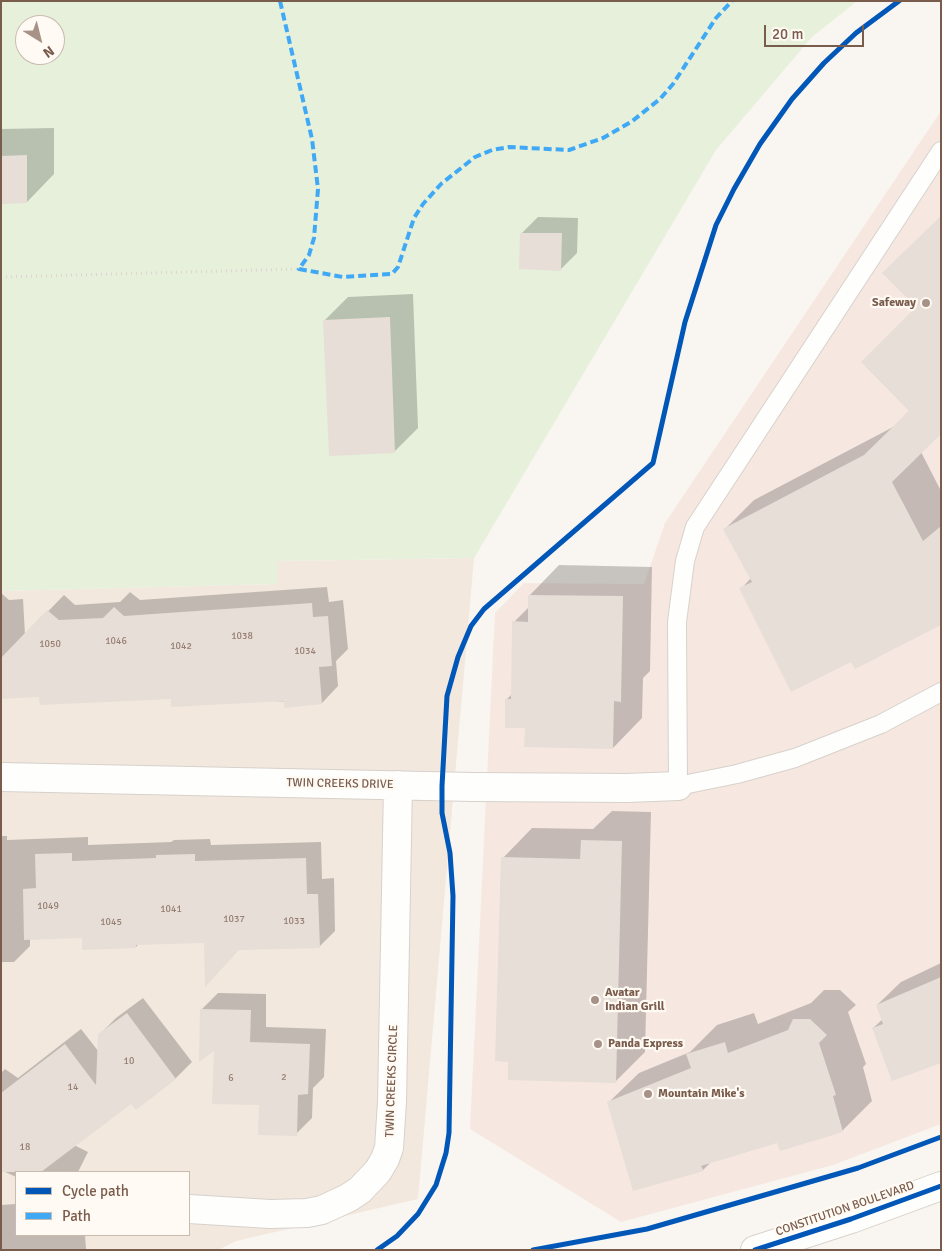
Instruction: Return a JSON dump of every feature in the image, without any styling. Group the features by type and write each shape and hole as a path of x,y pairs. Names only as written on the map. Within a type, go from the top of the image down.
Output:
{"street":[{"name":"TWIN CREEKS DRIVE","path":"1,777 398,785 627,788 678,786"},
{"name":"TWIN CREEKS CIRCLE","path":"190,1209 270,1214 307,1213 322,1210 360,1190 378,1171 385,1159 389,1148 392,1102 398,785"},
{"name":"CONSTITUTION BOULEVARD","path":"754,1250 851,1219 941,1186"}],"lane":[{"path":"941,151 695,526 685,562 677,622 678,786 738,774 812,751 880,724 941,692"}],"path":[{"path":"1,277 299,269"}],"shaded area":[{"path":"941,111 941,1124 833,1165 621,1222 470,1129 495,613 524,583 644,584 665,523"},
{"path":"474,558 418,1199 236,1241 218,1250 1,1250 1,591 276,584 277,561"}],"green space":[{"path":"1,1 857,1 812,37 716,150 474,558 277,561 277,584 1,591"}],"building":[{"path":"27,155 27,203 1,204 1,156"},
{"path":"941,216 941,434 892,482 923,541 941,526 941,625 855,669 851,662 791,692 739,588 752,582 723,529 864,455 909,411 861,362 916,307 882,273"},
{"path":"520,233 562,233 561,271 519,269"},
{"path":"390,317 395,453 329,456 323,320"},
{"path":"528,595 623,596 621,702 614,701 613,749 524,747 525,728 505,728 505,699 511,699 512,621 528,622"},
{"path":"312,603 313,617 328,616 332,666 319,667 322,704 284,708 284,701 171,707 171,699 40,705 39,697 1,699 1,658 47,610 59,620 103,618 114,607 124,616"},
{"path":"581,840 622,841 616,1083 508,1080 508,1062 495,1061 501,857 580,859"},
{"path":"72,853 72,861 156,858 156,855 195,854 195,861 306,858 307,894 318,894 320,948 239,950 205,987 204,943 136,945 136,948 82,950 82,938 24,940 23,889 36,888 35,854"},
{"path":"941,977 941,1063 892,1081 872,1028 883,1024 876,1005"},
{"path":"200,1009 251,1010 250,1042 310,1044 308,1094 298,1095 297,1136 258,1135 259,1105 212,1104 214,1051 199,1062"},
{"path":"127,1013 176,1079 136,1110 131,1104 42,1171 1,1172 1,1093 65,1044 96,1085 98,1034"},
{"path":"793,1019 810,1019 827,1035 819,1043 836,1095 833,1096 843,1132 780,1151 777,1143 701,1166 704,1171 633,1191 607,1102 691,1068 686,1054 725,1042 728,1053 788,1030"}],"marked path":[{"path":"280,1 312,139 318,189 314,238 309,255 299,269 343,277 392,274 398,267 414,218 423,204 441,184 475,157 492,150 509,147 569,150 603,138 631,122 660,99 673,84 716,18 732,1"}],"cycle path":[{"path":"377,1250 397,1236 418,1214 436,1185 446,1153 449,1133 453,896 450,853 442,813 442,786 447,696 458,657 471,626 484,609 653,463 685,322 716,225 734,189 760,144 792,99 824,63 856,33 899,1"},
{"path":"533,1250 647,1229 858,1168 941,1137"},
{"path":"755,1250 851,1219 941,1186"}],"place":[{"name":"Safeway","path":"926,303"},
{"name":"Avatar Indian Grill","path":"595,1000"},
{"name":"Panda Express","path":"598,1044"},
{"name":"Mountain Mike's","path":"648,1094"}]}
